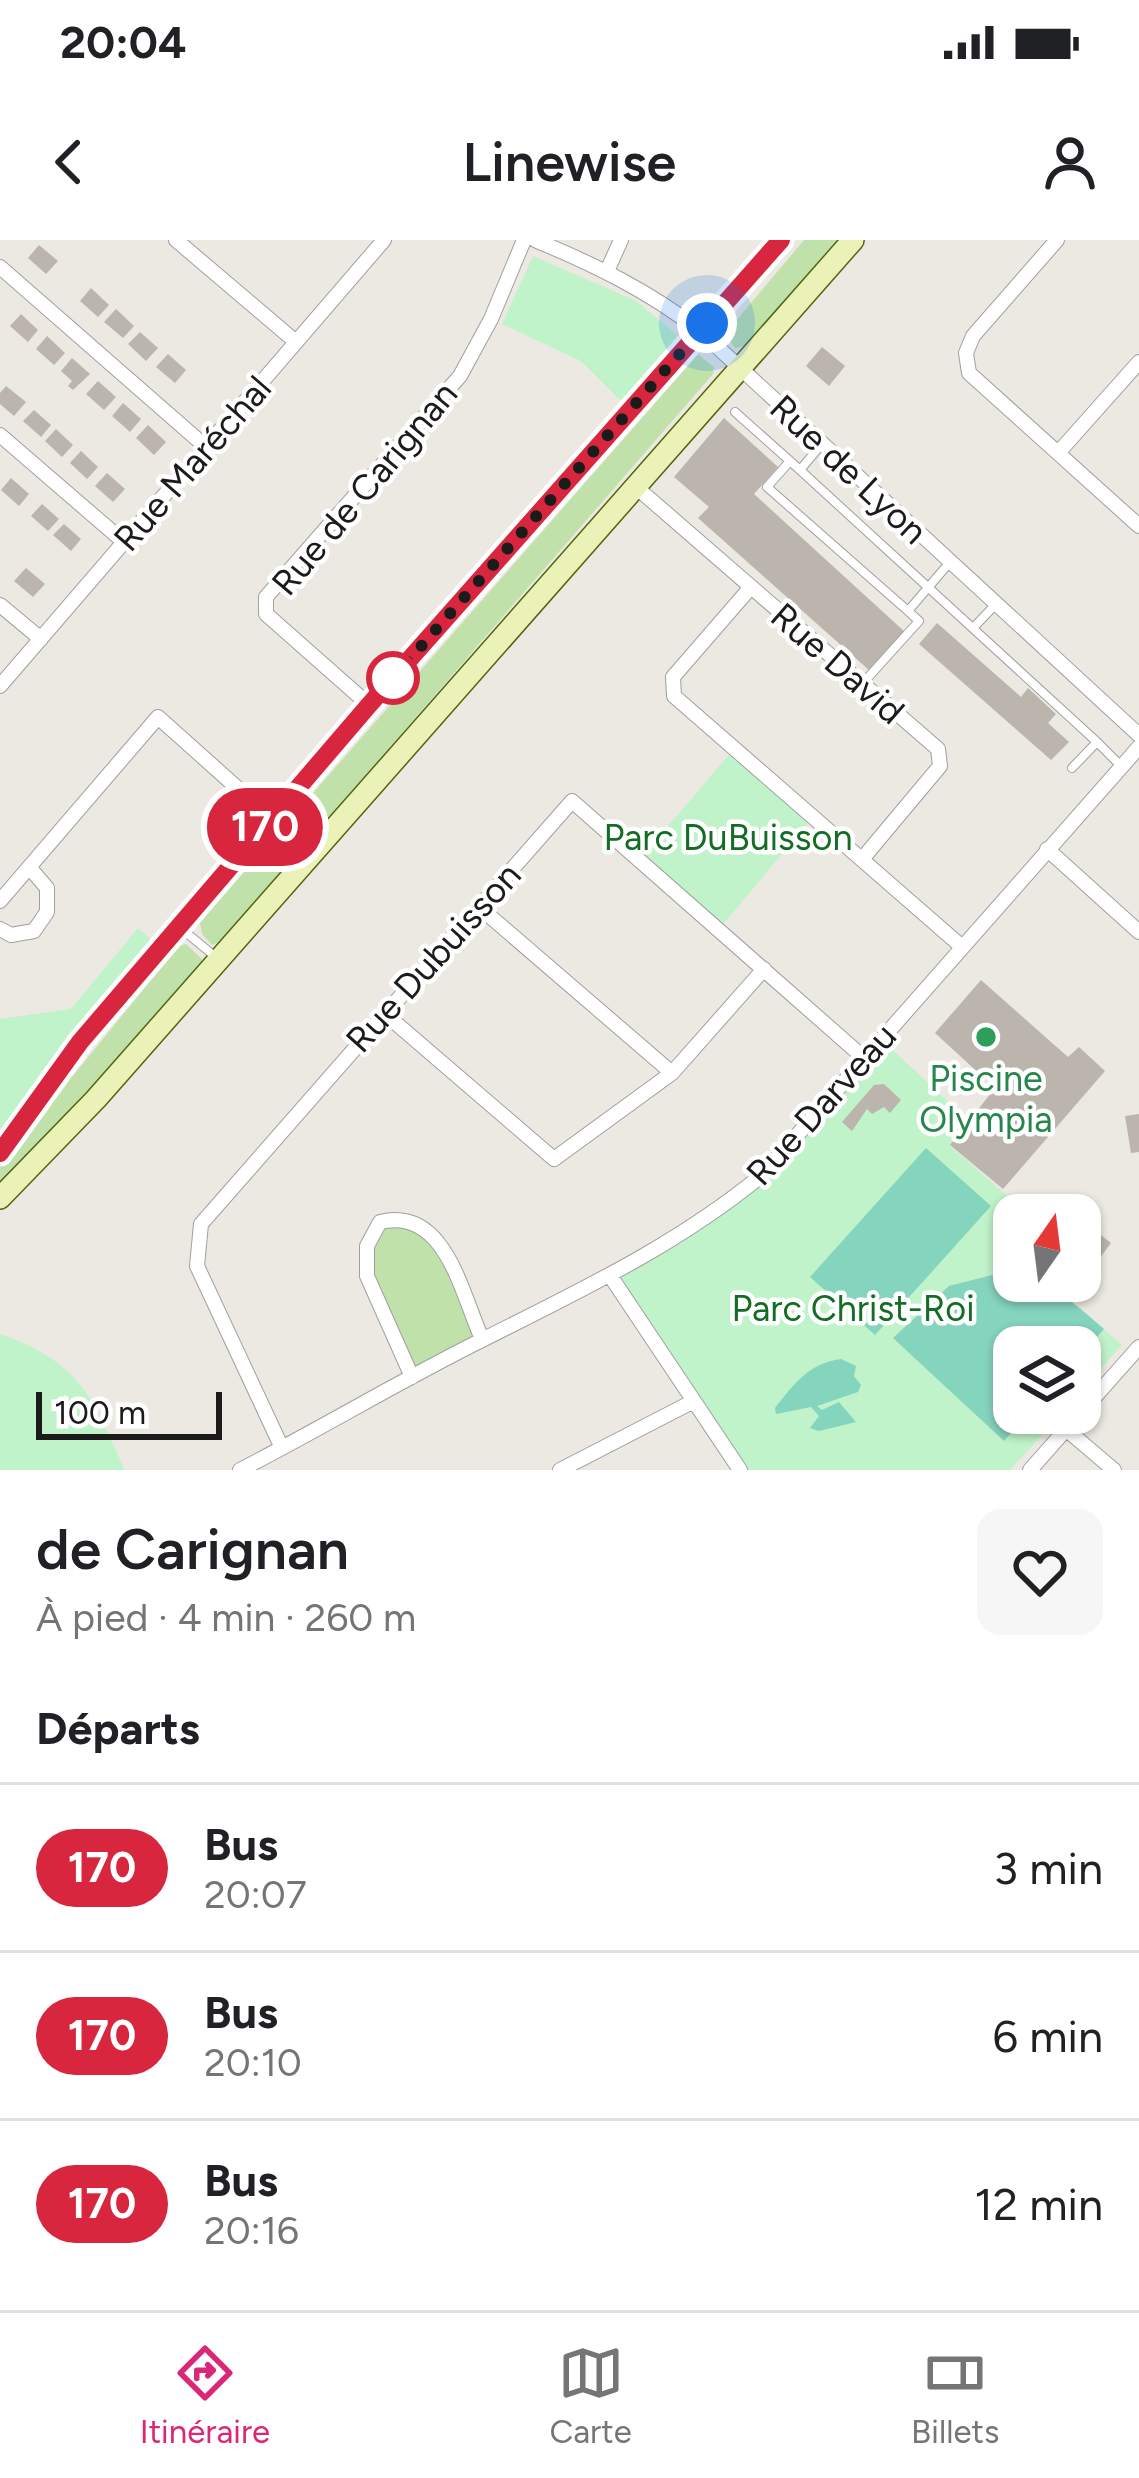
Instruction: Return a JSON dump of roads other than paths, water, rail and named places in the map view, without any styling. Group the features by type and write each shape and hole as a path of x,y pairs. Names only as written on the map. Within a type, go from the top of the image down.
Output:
{"main road":[{"path":"0,1153 80,1042 369,705 781,240"},
{"path":"0,1198 96,1099 853,240"}],"street":[{"path":"176,240 296,343"},
{"name":"Rue de Carignan","path":"369,705 266,614 266,597 460,376 524,240"},
{"name":"Rue de Lyon","path":"535,240 662,301 700,331 1139,735"},
{"path":"607,271 621,240"},
{"path":"1057,240 973,336 965,353 969,373 1139,526"},
{"name":"Rue Maréchal","path":"0,686 378,242"},
{"path":"0,266 206,447"},
{"path":"1058,453 1139,362"},
{"path":"0,435 124,542"},
{"name":"Rue David","path":"636,487 938,749 940,766 863,858"},
{"path":"752,587 673,677 674,696 961,946"},
{"path":"0,605 40,639"},
{"path":"0,902 158,717 272,819"},
{"name":"Rue Darveau","path":"240,1470 482,1340 611,1277 723,1208 762,1175 1139,747"},
{"name":"Rue Dubuisson","path":"282,1448 197,1266 197,1237 207,1213 572,801 864,1058"},
{"path":"1047,849 1139,932"},
{"path":"0,929 11,935 34,931 47,911 47,888 29,867"},
{"path":"478,906 672,1073"},
{"path":"384,1012 554,1160 672,1073 764,969"},
{"path":"412,1377 367,1276 367,1246 380,1222 401,1217 428,1228 441,1245 482,1340"},
{"path":"611,1277 740,1470"},
{"path":"1101,1391 1139,1348"},
{"path":"560,1470 692,1402"},
{"path":"1030,1470 1063,1434"},
{"path":"1072,1434 1114,1470"}],"lane":[{"path":"735,412 1122,767"},
{"path":"800,470 822,444"},
{"path":"790,461 766,487 919,620 862,684"},
{"path":"908,611 950,562"},
{"path":"973,628 996,604"},
{"path":"1072,768 1097,742"},
{"path":"180,927 219,960"}],"place":[{"name":"Piscine Olympia","path":"986,1037"}],"park label":[{"name":"Parc DuBuisson","path":"728,837"},
{"name":"Parc Christ-Roi","path":"853,1308"}]}
